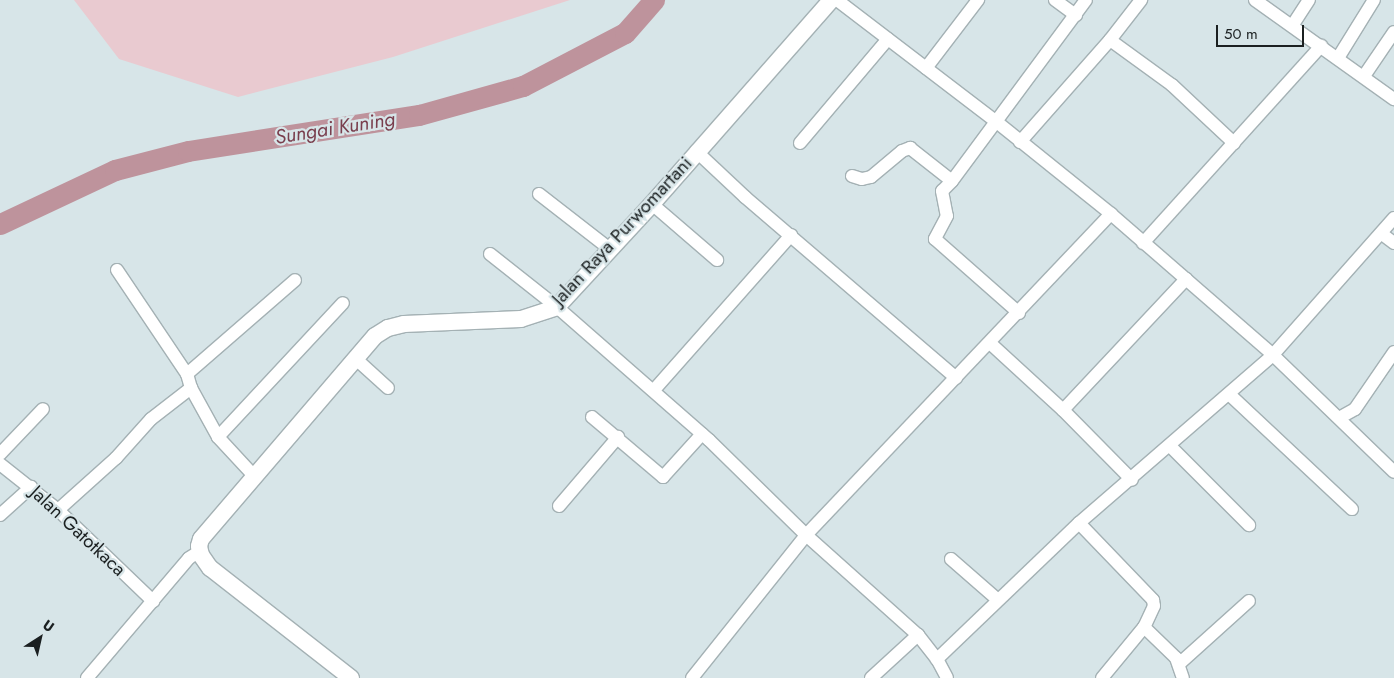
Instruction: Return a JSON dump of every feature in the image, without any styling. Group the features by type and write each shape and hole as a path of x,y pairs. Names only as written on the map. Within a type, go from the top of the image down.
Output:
{"street":[{"name":"Jalan Raya Purwomartani","path":"200,551 202,539 221,514 375,336 388,328 521,319 557,307 652,204 696,151 830,0"},
{"path":"836,0 998,123 1111,214 1273,355 1394,472"},
{"path":"926,68 978,0"},
{"path":"1055,0 1076,15"},
{"path":"1019,313 935,239 947,216 942,191 952,182 998,123 1086,0"},
{"path":"1020,142 1110,40 1141,0"},
{"path":"1255,0 1394,99"},
{"path":"1292,26 1309,0"},
{"path":"1338,58 1374,0"},
{"path":"1364,76 1394,32"},
{"path":"800,143 888,39"},
{"path":"1110,40 1172,85 1234,143"},
{"path":"1143,243 1321,46"},
{"path":"852,176 862,179 871,177 902,151 910,148 952,182"},
{"path":"696,151 956,378"},
{"path":"539,194 610,249"},
{"path":"652,204 717,260"},
{"path":"698,676 806,535 991,344 1111,214"},
{"path":"938,659 1079,523 1132,480 1273,355 1382,234 1394,218"},
{"path":"1382,234 1394,243"},
{"path":"654,390 791,235"},
{"path":"490,254 557,307 702,434 806,535 918,635 938,659 947,678"},
{"path":"117,270 187,374 190,388 218,437 254,477"},
{"path":"1064,410 1186,279"},
{"path":"187,374 295,280"},
{"path":"218,437 343,303"},
{"path":"991,344 1064,410 1132,480"},
{"path":"1339,418 1355,409 1394,352"},
{"path":"356,359 388,388"},
{"path":"58,510 116,458 151,419 190,388"},
{"path":"1230,395 1352,509"},
{"path":"0,454 43,409"},
{"path":"592,417 665,477 702,434"},
{"path":"559,506 618,437"},
{"path":"1170,446 1249,525"},
{"name":"Jalan Gatotkaca","path":"0,464 58,510 153,601"},
{"path":"0,515 31,487"},
{"path":"1079,523 1153,600 1154,606 1144,627 1102,678"},
{"path":"87,678 190,558 200,551 210,568 350,678"},
{"path":"951,559 998,600"},
{"path":"1179,664 1249,601"},
{"path":"1144,627 1179,664 1183,678"},
{"path":"871,678 918,635"}],"shaded area":[{"path":"74,0 570,0 393,57 238,97 119,59"}],"waterway":[{"name":"Sungai Kuning","path":"0,224 115,170 188,151 419,115 523,86 625,33 654,0"}]}
